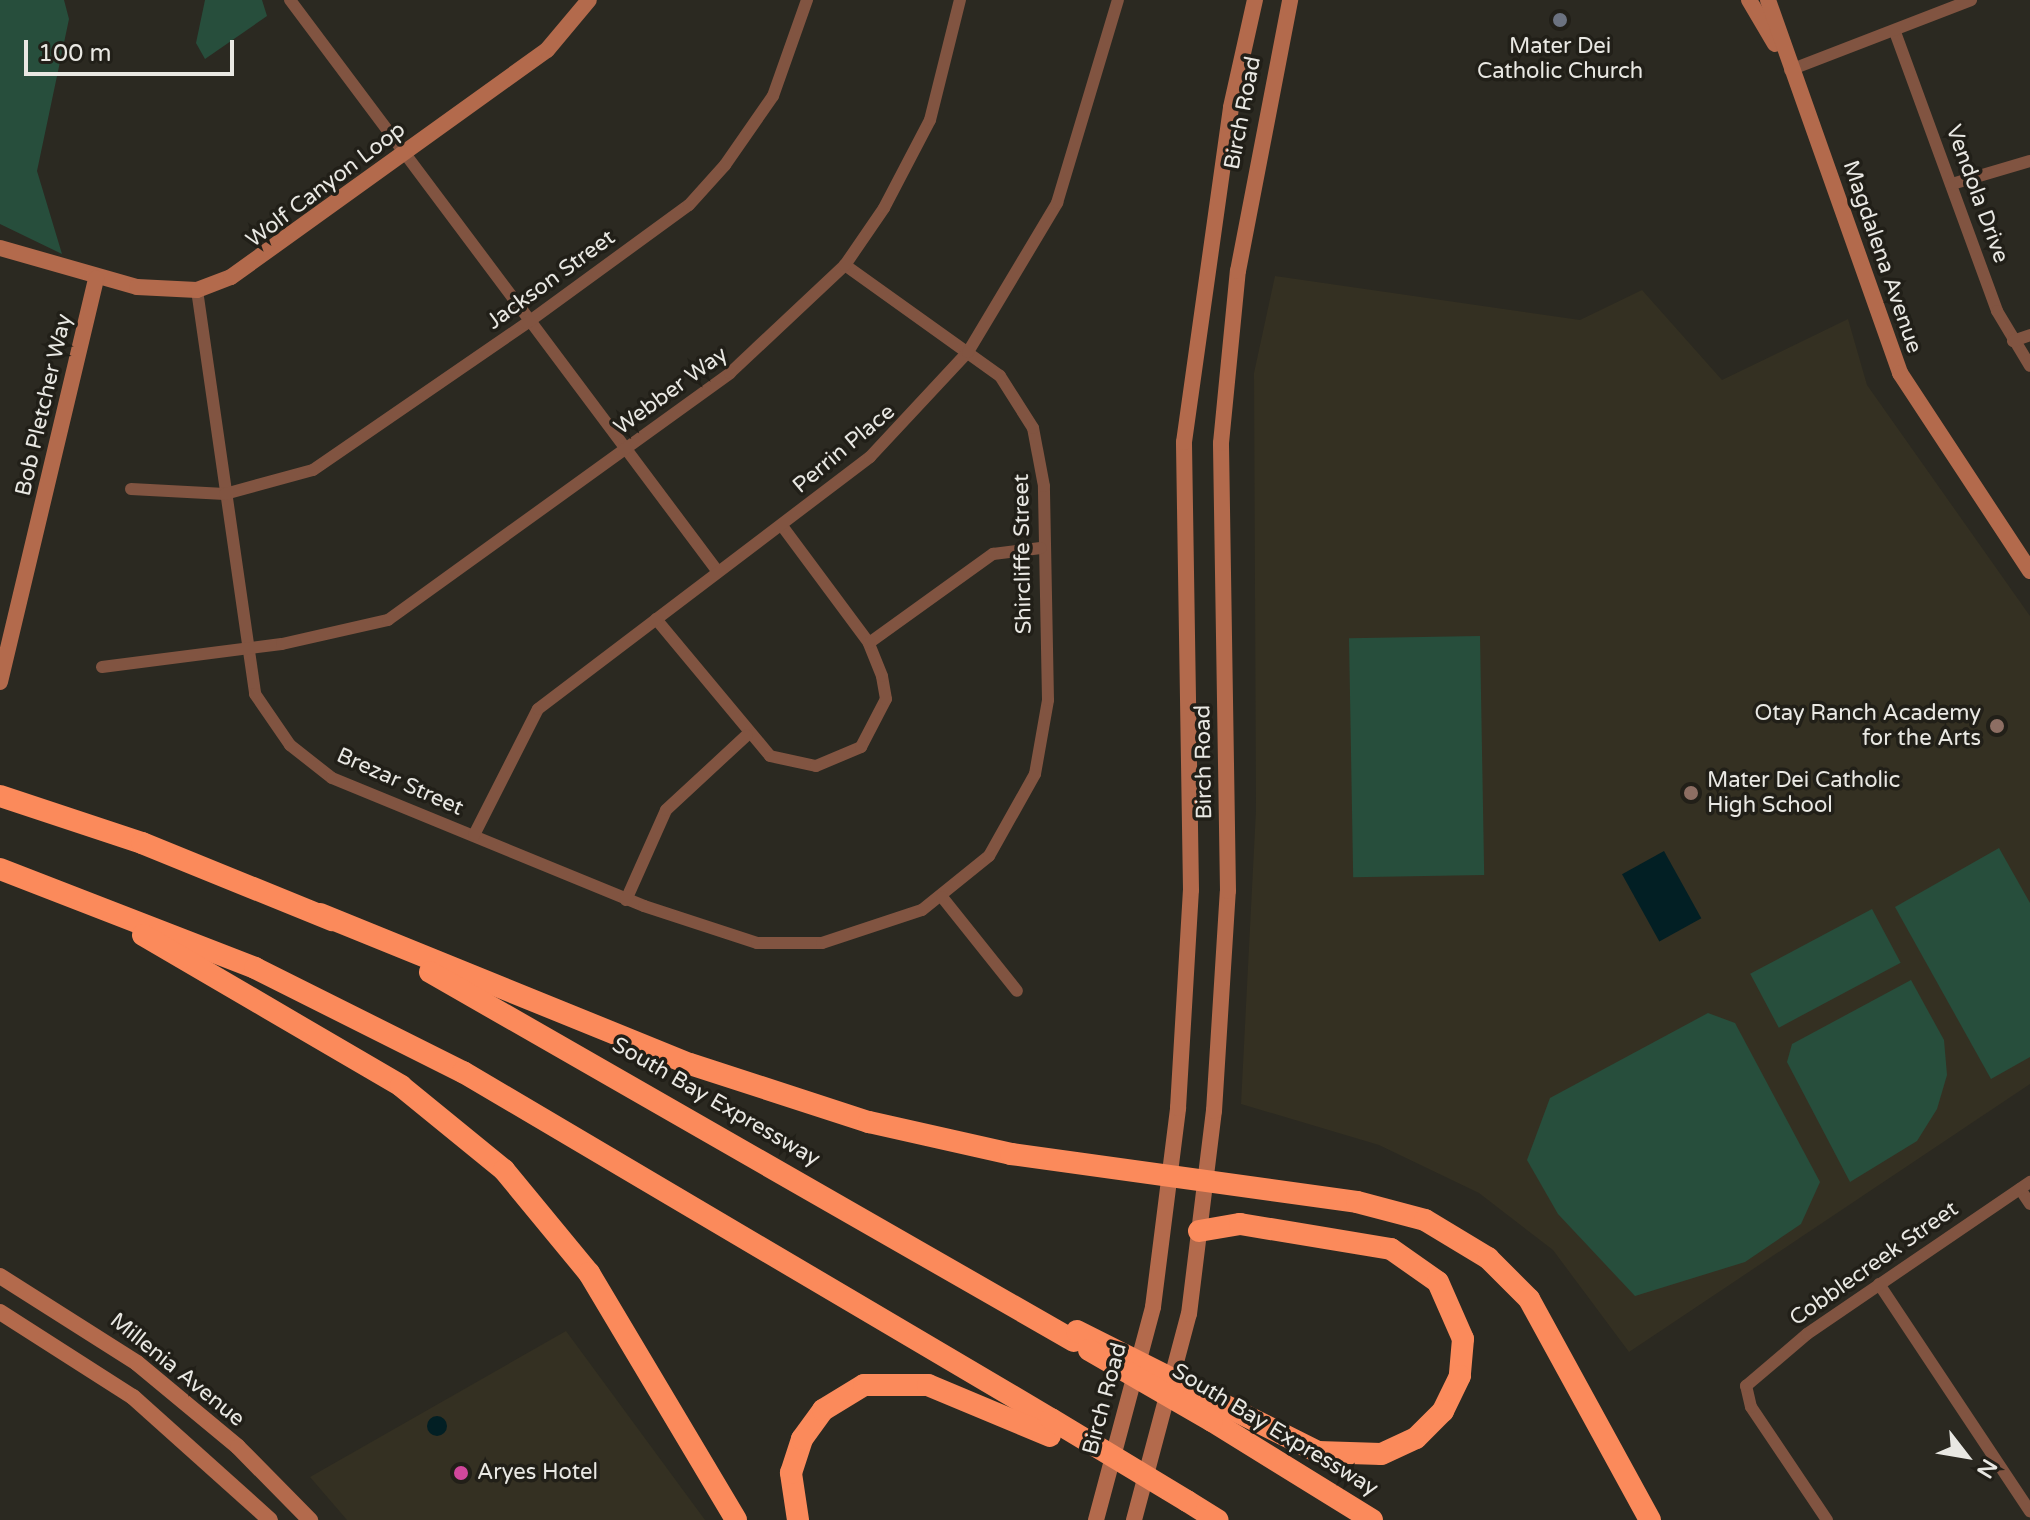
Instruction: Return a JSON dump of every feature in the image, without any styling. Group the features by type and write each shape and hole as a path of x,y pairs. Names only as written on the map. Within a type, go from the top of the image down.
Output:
{"highway":[{"name":"South Bay Expressway","path":"10,799 320,914 672,1105 1047,1325 1075,1336 1217,1413 1372,1520"},
{"path":"2,869 255,968 463,1072 1051,1428 1181,1497 1217,1520"},
{"path":"76,897 323,1036 480,1147 589,1273 736,1520"},
{"path":"320,914 690,1064 823,1109 1011,1154 1392,1208 1488,1258 1541,1315 1650,1520"},
{"path":"1199,1231 1240,1224 1401,1252 1438,1282 1463,1339 1460,1376 1443,1411 1416,1438 1381,1454 1318,1452 1217,1413"},
{"path":"798,1520 791,1473 802,1439 823,1410 864,1385 928,1385 1051,1428"}],"main road":[{"name":"Wolf Canyon Loop","path":"0,248 96,278 197,290 253,268 406,150 547,50 589,0"},
{"name":"Birch Road","path":"1096,1520 1153,1307 1170,1175 1191,890 1184,442 1231,107 1255,0"},
{"name":"Birch Road","path":"1134,1520 1189,1314 1206,1180 1228,891 1221,443 1238,271 1290,0"},
{"name":"Magdalena Avenue","path":"1749,0 1790,70"},
{"name":"Magdalena Avenue","path":"1768,0 1790,70 1900,373 2030,571"},
{"name":"Bob Pletcher Way","path":"0,682 96,278"},
{"name":"Millenia Avenue","path":"0,1276 109,1342 238,1447 310,1520"},
{"path":"0,1312 93,1366 190,1441 270,1520"},
{"path":"93,1366 109,1342"}],"street":[{"path":"290,0 406,150 527,323 718,572"},
{"name":"Jackson Street","path":"131,489 225,494 279,484 334,460 527,323 689,205 725,165 771,102 807,0"},
{"name":"Webber Way","path":"102,667 247,650 388,620 770,341 845,265 930,120 960,0"},
{"name":"Perrin Place","path":"474,835 538,709 782,526 905,425 968,352 1057,203 1118,0"},
{"path":"1790,70 1895,32 1971,0"},
{"name":"Vendola Drive","path":"1895,32 2013,341 2030,366"},
{"path":"1952,184 2030,161"},
{"name":"Shircliffe Street","path":"845,265 1000,376 1033,428 1044,486 1041,548 1048,700 1041,755 995,849 942,897"},
{"name":"Brezar Street","path":"197,290 255,694 290,745 332,778 626,900 750,941 804,944 876,931 942,897"},
{"path":"2013,341 2030,335"},
{"path":"656,619 747,735 789,765 836,763 861,747 886,699 869,643 782,526"},
{"path":"869,643 993,554 1041,548"},
{"path":"626,900 666,810 747,735"},
{"path":"942,897 1017,991"},
{"path":"2025,1186 2030,1204"},
{"name":"Cobblecreek Street","path":"1827,1520 1751,1407 1746,1386 1879,1284 2025,1186"},
{"path":"1879,1284 2030,1511"}],"shaded area":[{"name":"Mater Dei Catholic High School","path":"1275,276 1580,320 1642,290 1722,380 1848,319 1867,385 2030,616 2030,1084 1629,1352 1553,1250 1479,1193 1379,1145 1241,1104 1256,810 1254,373"},
{"path":"566,1331 705,1520 347,1520 310,1477"}],"green space":[{"path":"0,0 64,0 69,19 37,171 62,254 0,224"},
{"path":"205,0 262,0 267,16 205,59 196,43"},
{"path":"1480,636 1484,875 1353,877 1349,638"},
{"path":"1999,848 2030,903 2030,1057 1991,1079 1895,907"},
{"path":"1872,909 1901,963 1779,1028 1750,974"},
{"path":"1911,980 1944,1040 1947,1075 1937,1109 1917,1141 1850,1182 1787,1062 1792,1044"},
{"path":"1708,1013 1735,1023 1820,1182 1801,1224 1745,1262 1635,1296 1558,1214 1527,1160 1550,1098"}],"water":[{"path":"1664,851 1701,918 1659,942 1622,874"},
{"path":"437,1416 444,1419 447,1426 444,1433 437,1436 430,1433 427,1426 430,1419"}],"place":[{"name":"Mater Dei Catholic Church","path":"1560,20"},
{"name":"Otay Ranch Academy for the Arts","path":"1997,726"},
{"name":"Mater Dei Catholic High School","path":"1691,793"},
{"name":"Aryes Hotel","path":"461,1473"}]}
